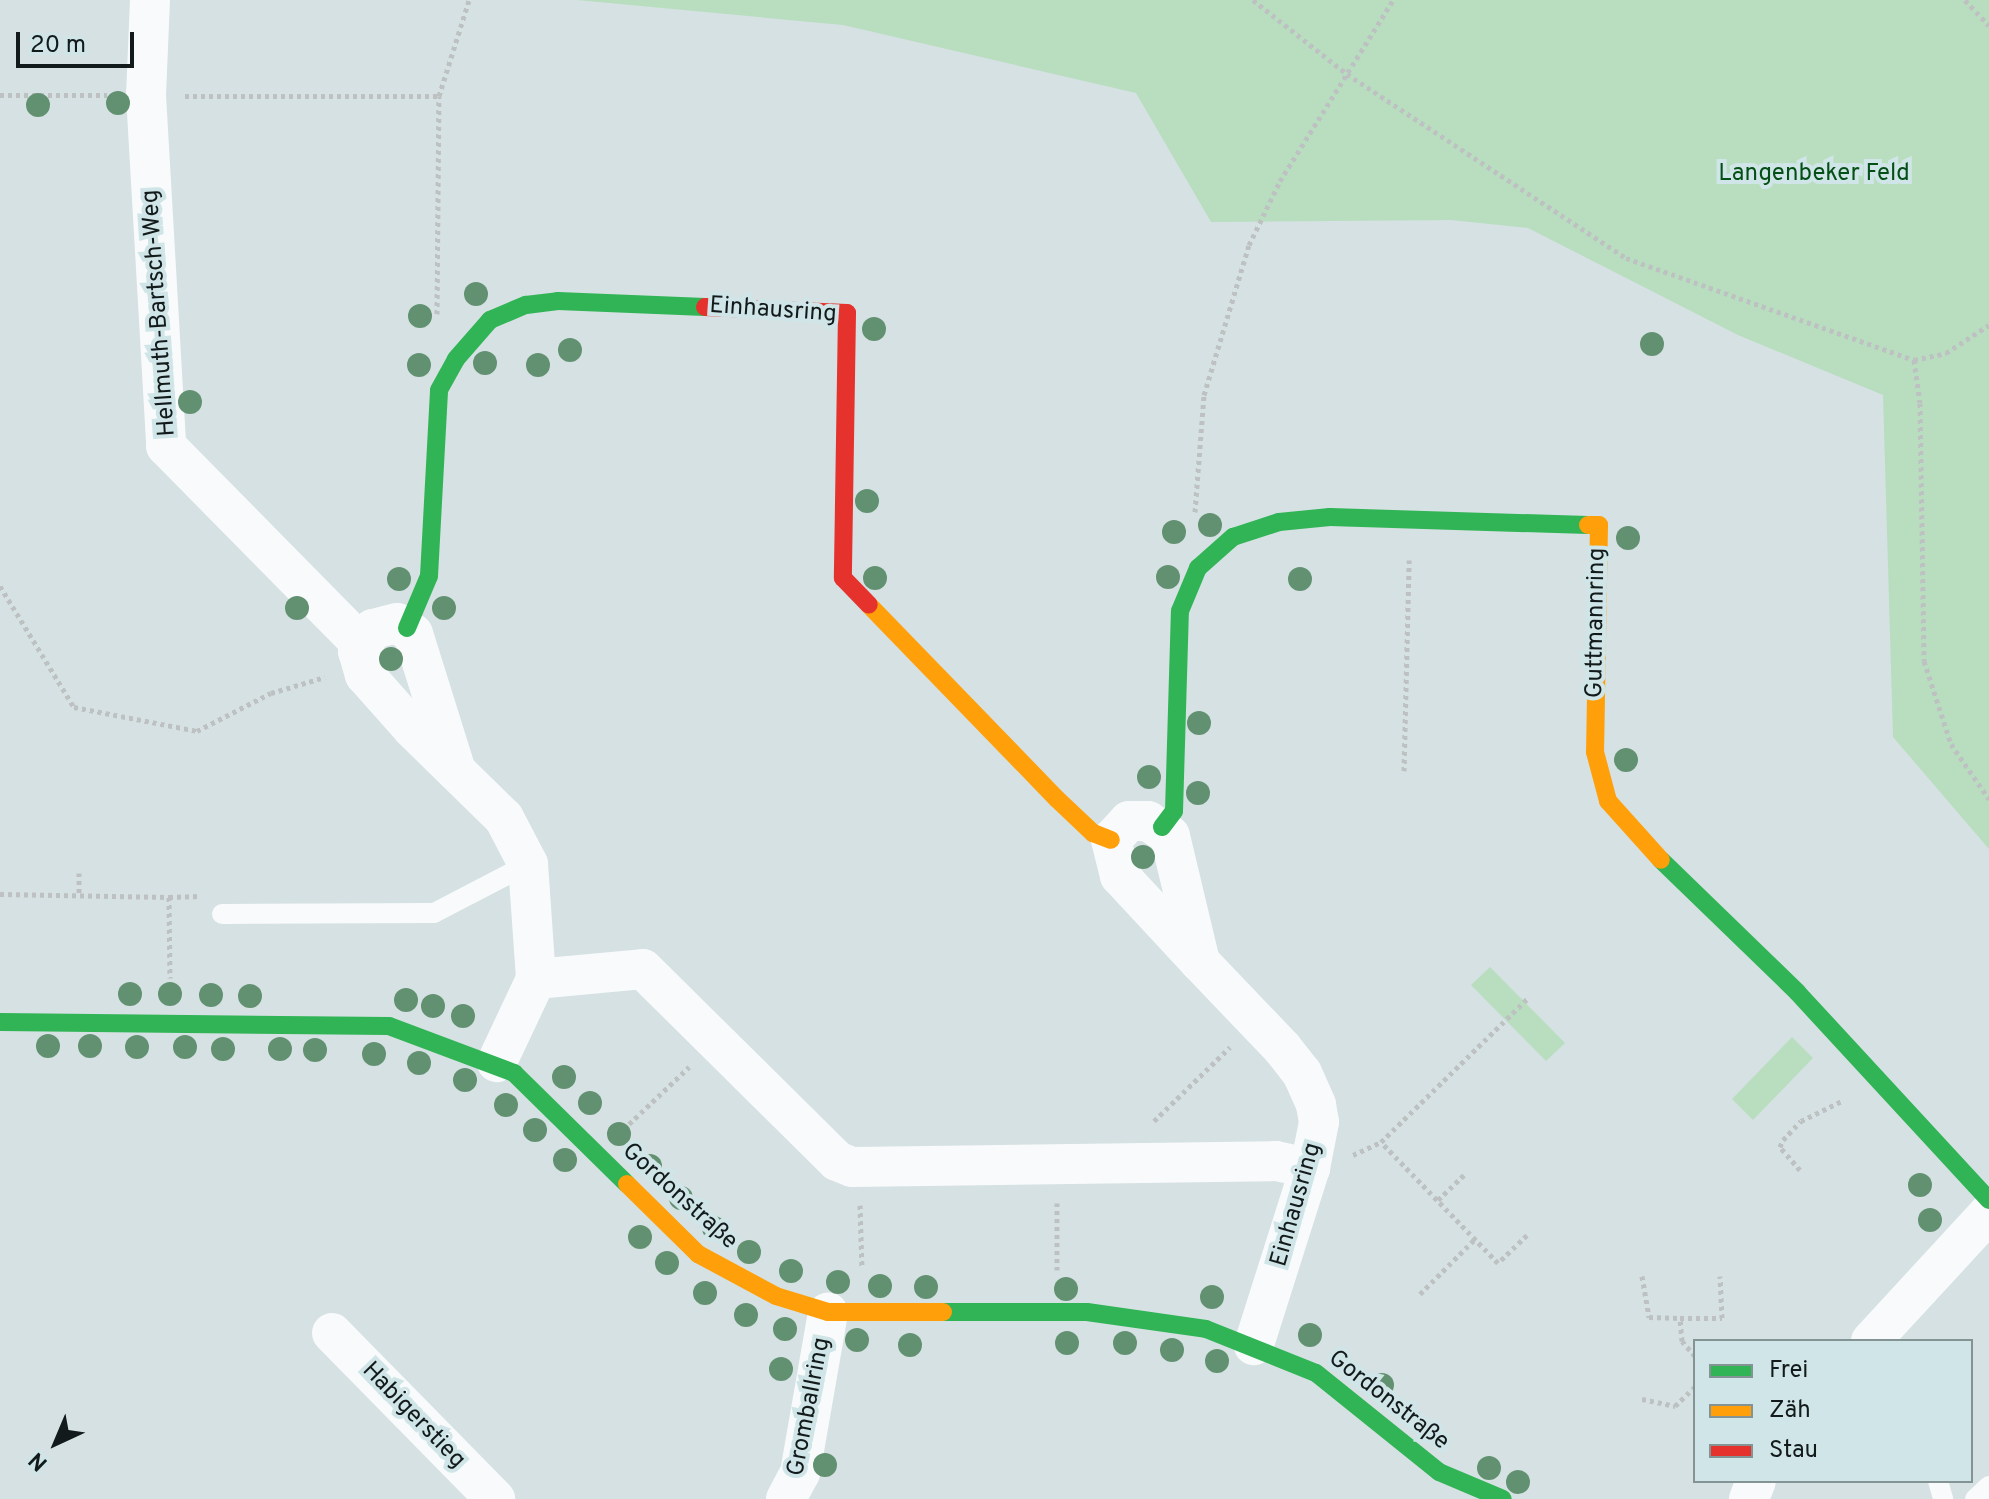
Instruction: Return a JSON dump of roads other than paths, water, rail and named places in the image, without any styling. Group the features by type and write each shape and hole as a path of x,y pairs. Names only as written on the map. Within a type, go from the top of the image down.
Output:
{"street":[{"name":"Hellmuth-Bartsch-Weg","path":"150,0 146,95 166,446 361,653 382,698 504,818 528,864 534,895 536,979 497,1062"},
{"name":"Einhausring","path":"407,628 429,576 439,390 456,359 490,320 526,305 558,301 847,313 843,578 1057,799 1093,833 1111,840 1120,876 1256,1021 1310,1087 1319,1122 1310,1168 1254,1345"},
{"name":"Guttmannring","path":"1162,827 1174,811 1180,611 1188,585 1204,559 1252,530 1330,517 1599,525 1595,752 1608,801 1621,821 1720,914 1989,1200"},
{"path":"361,653 384,623 407,628 427,665 456,771"},
{"path":"1111,840 1129,821 1148,821 1162,827 1176,850 1200,962"},
{"path":"536,979 643,969 837,1161 859,1167 1276,1161 1310,1168"},
{"name":"Gordonstraße","path":"0,1022 389,1026 497,1062 533,1090 698,1254 734,1278 828,1312 1087,1312 1194,1327 1254,1345 1316,1373 1439,1472 1503,1499"},
{"path":"1873,1339 1989,1213"},
{"name":"Gromballring","path":"786,1499 800,1473 828,1312"},
{"name":"Habigerstieg","path":"332,1333 495,1499"}],"lane":[{"path":"222,914 434,913 528,864"},
{"path":"1975,1499 1989,1486"}],"park label":[{"name":"Langenbeker Feld","path":"1814,175"}]}
